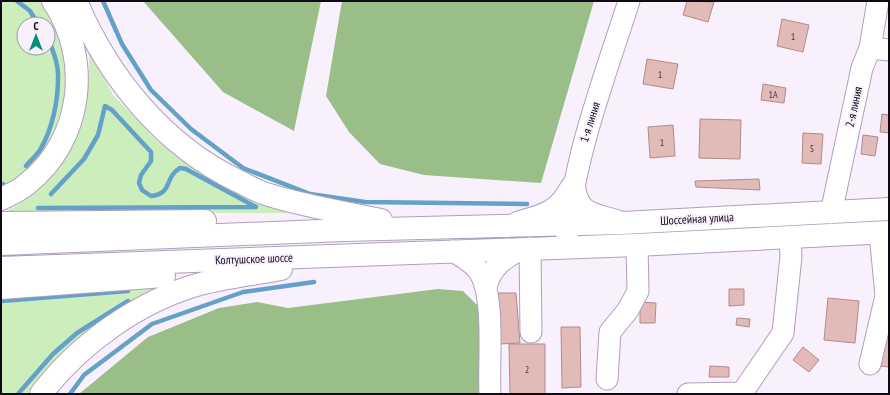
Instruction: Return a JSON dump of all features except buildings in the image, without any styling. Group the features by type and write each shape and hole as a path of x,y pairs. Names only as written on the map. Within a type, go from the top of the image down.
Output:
{"main road":[{"path":"1,199 26,185 45,166 61,144 68,130 73,114 78,82 76,60 64,22 53,1"},
{"path":"76,1 102,54 128,91 159,125 192,154 230,177 264,194 309,206 423,228"},
{"name":"Шоссейная улица","path":"507,225 622,223 889,209"},
{"path":"1,223 308,220 344,230"},
{"name":"Колтушское шоссе","path":"1,244 507,225"},
{"name":"Шоссейная улица","path":"519,249 885,233"},
{"name":"Колтушское шоссе","path":"1,268 519,249"},
{"path":"1,288 202,273 354,256"},
{"path":"41,394 70,361 95,340 142,309 164,297 200,284 354,256"}],"street":[{"name":"1-я линия","path":"566,247 567,223 574,181 583,145 629,1"},
{"name":"2-я линия","path":"831,213 862,68 880,49 871,34 878,1"},
{"path":"574,181 576,199 581,208 622,223"},
{"path":"507,225 556,209 564,200 574,181"},
{"path":"870,364 886,296 885,233"},
{"path":"688,394 742,393 783,333 791,256 790,238"},
{"path":"607,379 610,332 628,310 638,291 637,245"},
{"path":"486,288 493,270 499,262 519,249 531,332"},
{"path":"453,251 478,270 486,288 490,328 490,394"}],"green space":[{"path":"1,1 40,1 50,16 16,16 16,56 56,56 56,25 59,29 68,66 65,101 61,121 51,140 33,167 1,190"},
{"path":"143,1 321,1 294,131 223,92"},
{"path":"342,1 594,1 541,183 424,175 380,164 349,132 326,96"},
{"path":"89,49 113,95 156,140 220,187 287,213 6,212 27,198 53,174 65,158 74,142 85,108 88,89"},
{"path":"164,283 68,350 27,394 1,394 1,295"},
{"path":"438,289 463,291 482,310 483,394 79,394 148,337 219,308 257,302 288,308"}],"waterway":[{"path":"17,1 30,11 33,16"},
{"path":"103,1 122,44 151,90 191,129 243,168 310,194 365,202 527,204"},
{"path":"26,166 38,152 48,134 51,125 58,88 58,69 54,56"},
{"path":"38,208 256,207 186,169 180,168 172,176 166,189 158,195 151,196 142,190 139,183 141,175 151,161 151,152 112,110 105,106 98,135 84,159 51,194"},
{"path":"70,394 84,375 152,324 243,292 314,282"},
{"path":"1,301 128,291"},
{"path":"18,394 53,354 77,333 128,301"}]}
